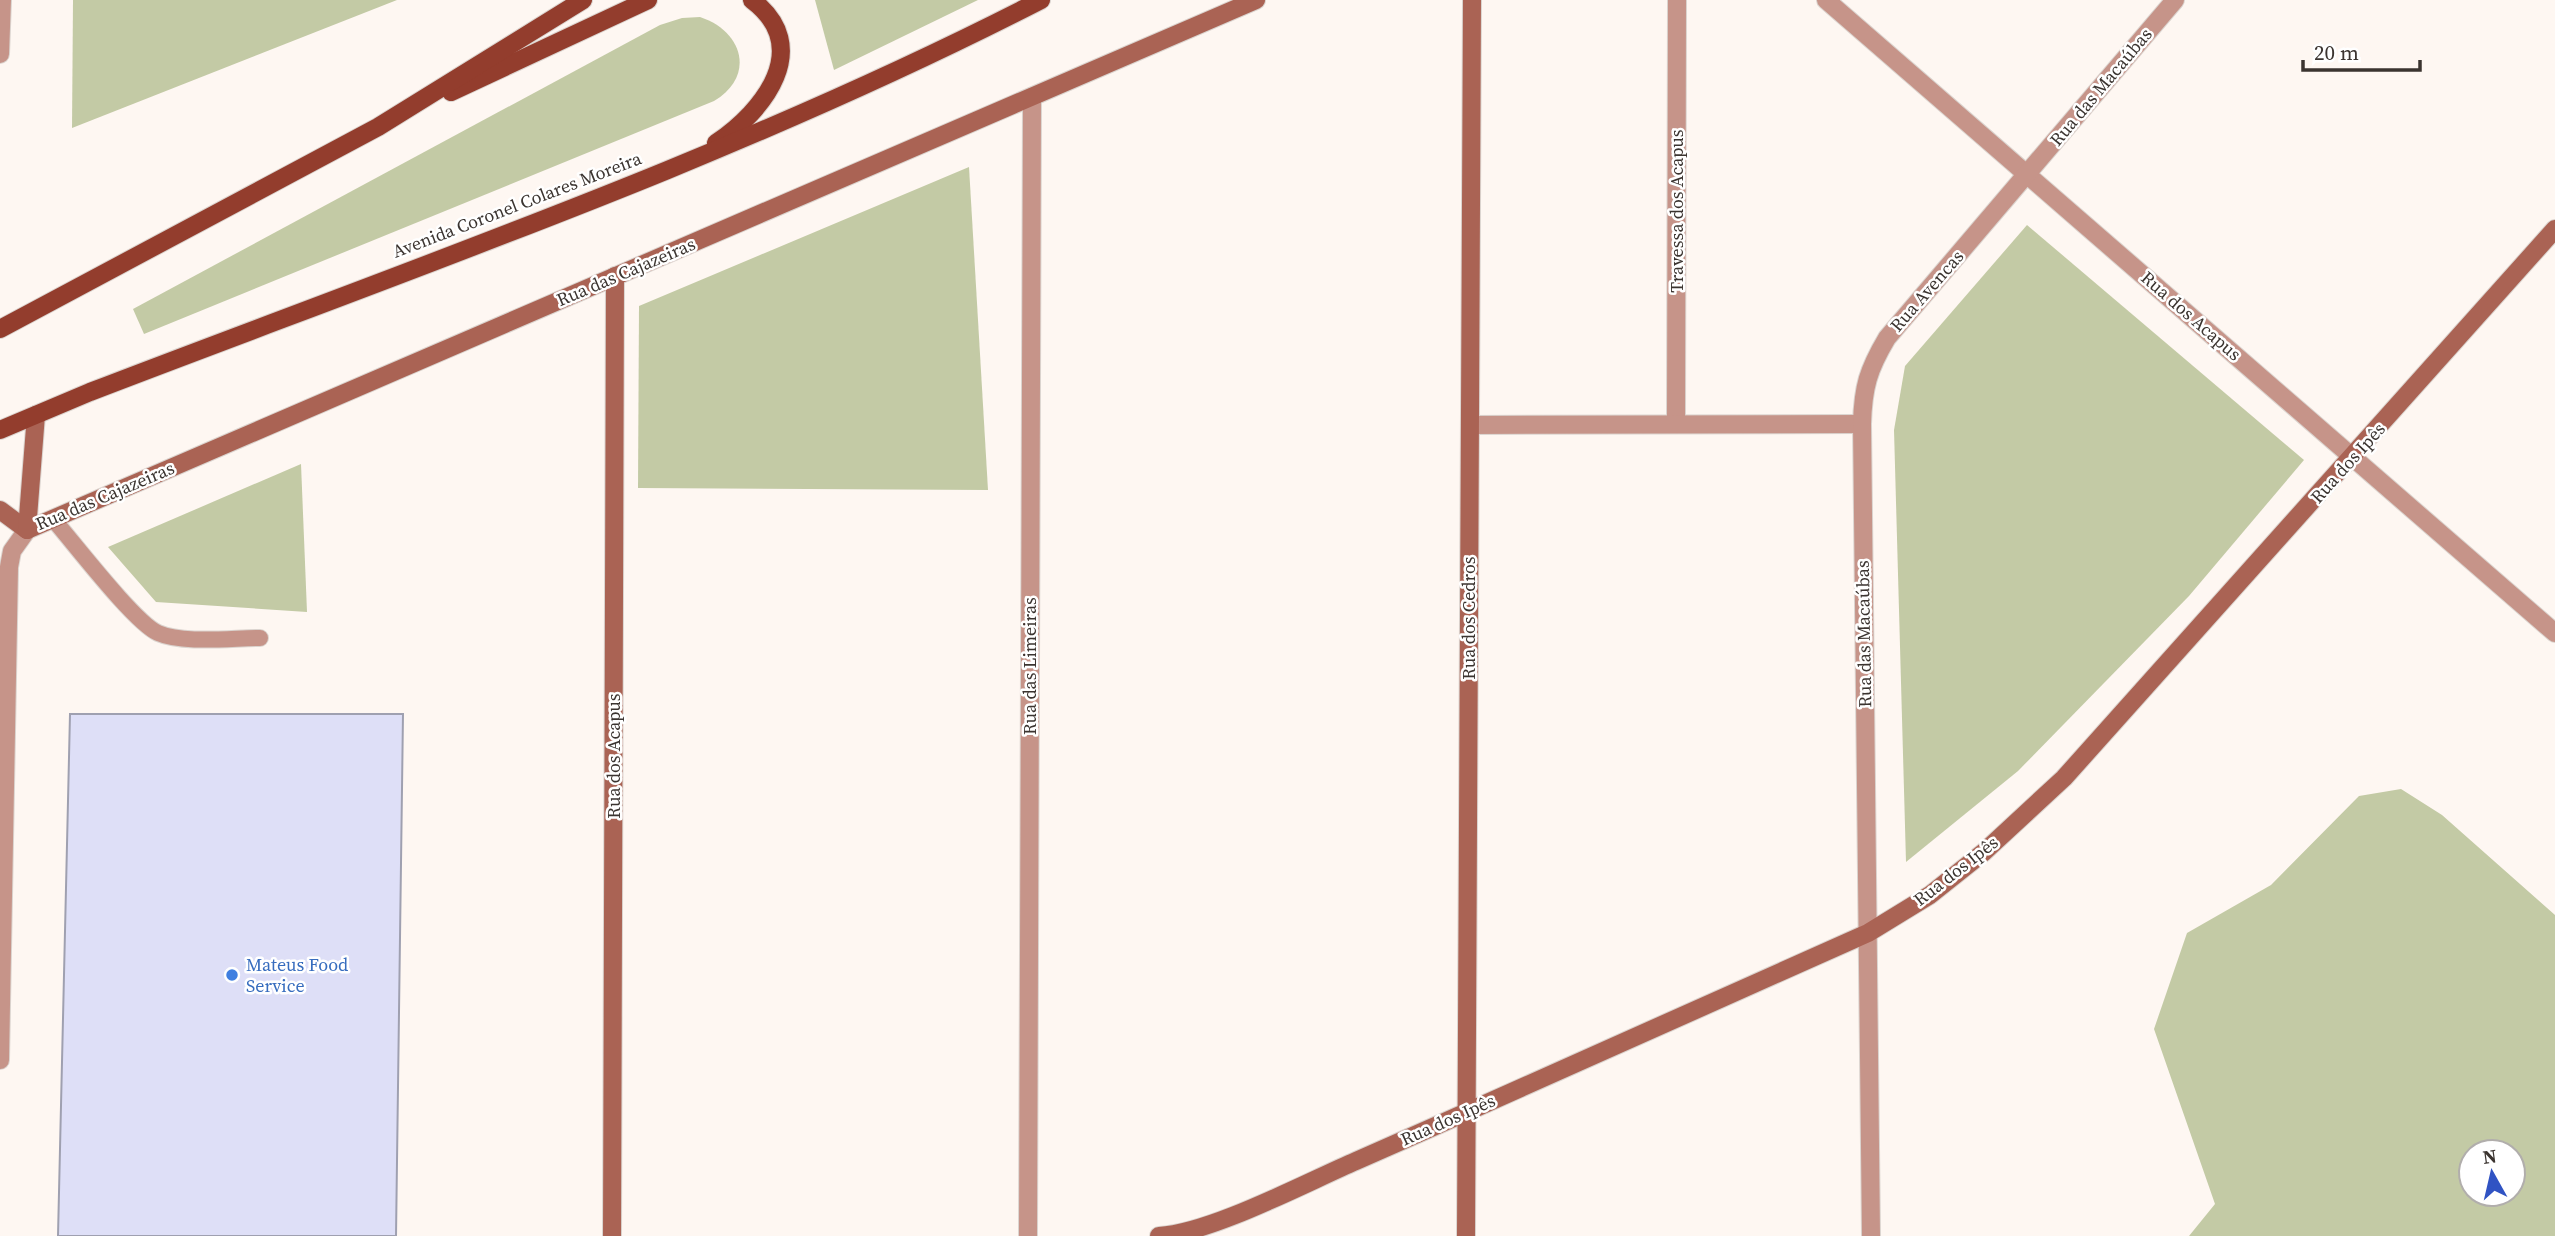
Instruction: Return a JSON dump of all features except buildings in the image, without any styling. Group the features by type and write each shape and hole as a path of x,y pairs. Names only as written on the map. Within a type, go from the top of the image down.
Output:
{"main road":[{"path":"378,127 583,0"},
{"path":"0,329 378,127 648,0"},
{"path":"687,162 749,119 761,105 776,78 779,38 770,18 752,0"},
{"name":"Avenida Coronel Colares Moreira","path":"0,430 687,162 870,85 1041,0"}],"street":[{"path":"0,54 2,0"},
{"name":"Rua das Cajazeiras","path":"0,510 27,530 1256,0"},
{"name":"Rua dos Cedros","path":"1466,1236 1472,0"},
{"name":"Travessa dos Acapus","path":"1676,422 1677,0"},
{"name":"Rua dos Acapus","path":"1826,0 2555,633"},
{"name":"Rua das Macaúbas","path":"2028,175 2175,0"},
{"name":"Rua das Limeiras","path":"1028,1236 1032,97"},
{"name":"Rua Avencas","path":"1862,424 1863,396 1869,369 1887,338 2028,175"},
{"name":"Rua dos Ipês","path":"1158,1236 1200,1227 1231,1215 1466,1112 1868,933 1930,895 1984,852 2064,778 2555,229"},
{"name":"Rua dos Acapus","path":"612,1236 615,276"},
{"path":"0,1060 4,627 12,551 27,530 36,415"},
{"path":"1469,425 1676,422 1862,424"},
{"name":"Rua das Macaúbas","path":"1862,424 1871,1236"}],"lane":[{"path":"53,519 139,618 157,633 176,638 260,638"}],"green space":[{"path":"73,0 397,0 72,128"},
{"path":"815,0 978,0 834,70"},
{"path":"700,17 726,33 739,55 736,79 727,91 714,101 144,334 133,309 660,25 682,18"},
{"path":"969,167 988,490 638,488 639,306"},
{"path":"2027,225 2304,460 2189,596 2018,771 1906,862 1894,430 1905,366"},
{"path":"301,464 307,612 156,602 108,547"},
{"path":"2401,789 2442,815 2555,915 2555,1236 2189,1236 2215,1204 2154,1029 2187,933 2271,885 2359,796"}],"place":[{"name":"Mateus Food Service","path":"232,975"}]}
